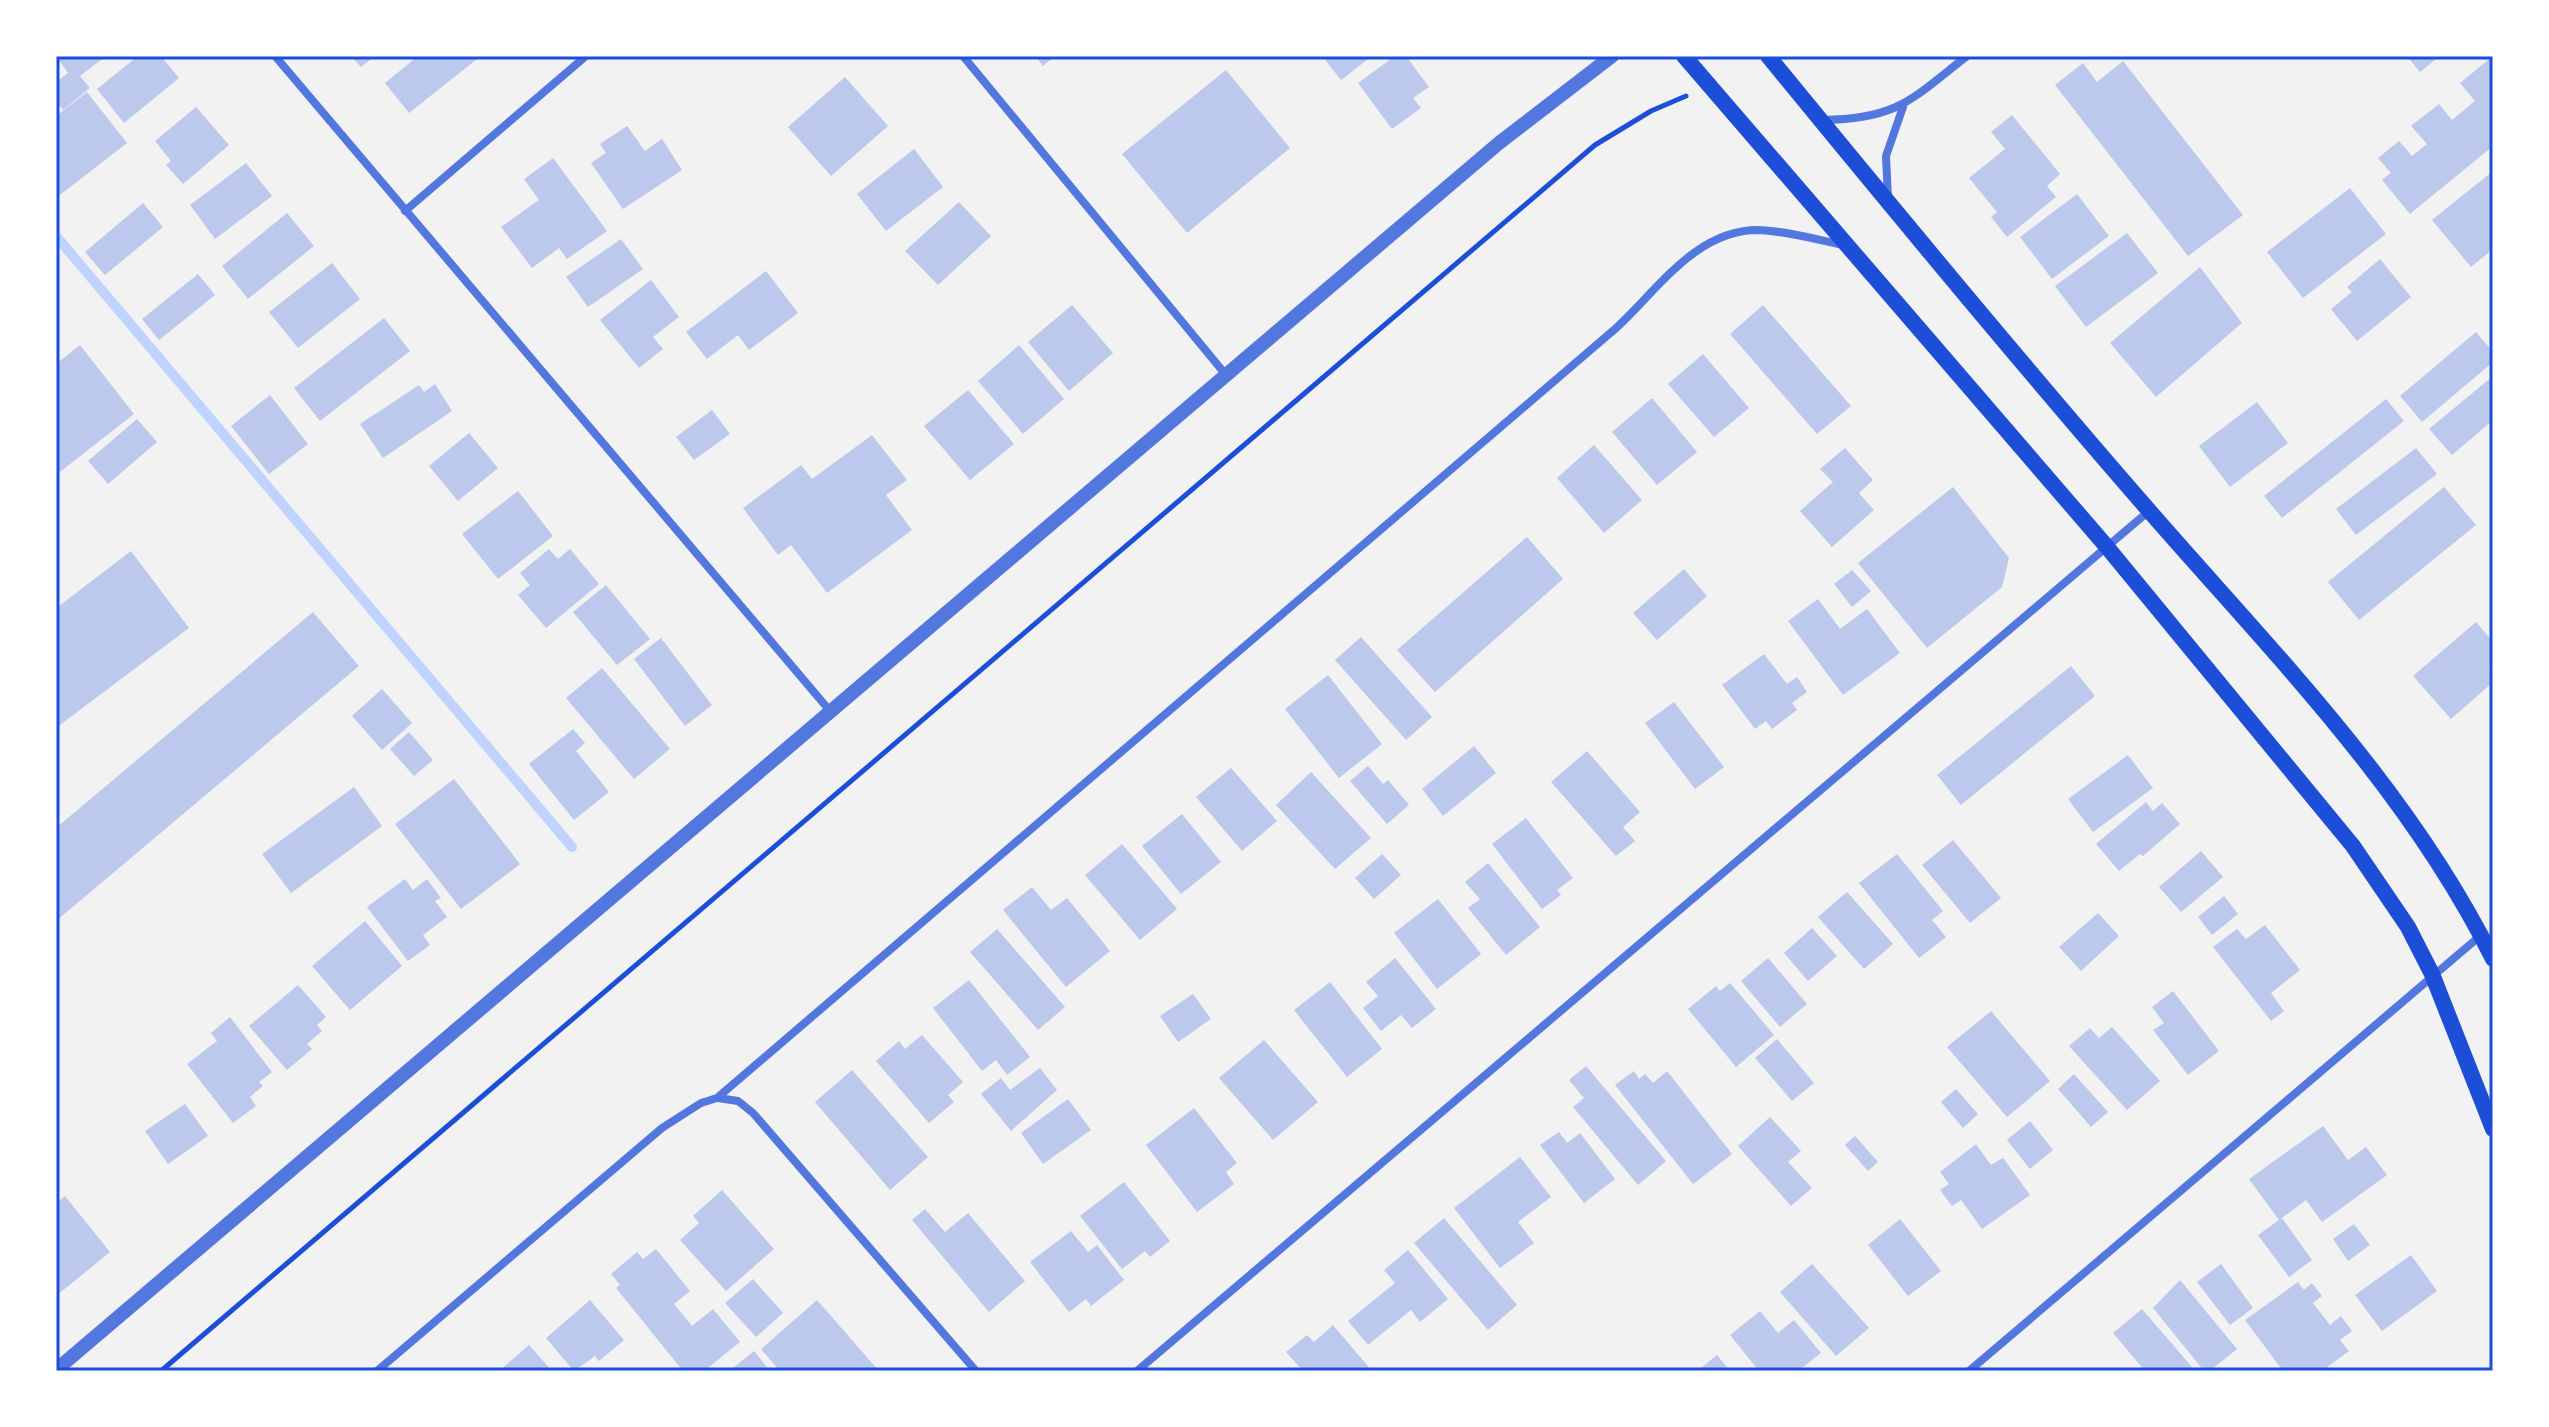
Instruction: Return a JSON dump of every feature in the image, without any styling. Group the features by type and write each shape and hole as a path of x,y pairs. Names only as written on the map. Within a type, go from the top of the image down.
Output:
{"main road":[{"path":"1684,56 2107,547 2353,846 2408,927 2432,974 2472,1068 2493,1129"},
{"path":"1768,56 2149,511 2334,722 2412,821 2493,959"}],"street":[{"path":"275,56 830,711"},
{"path":"405,211 586,56"},
{"path":"963,56 1226,375"},
{"path":"56,1370 1499,143 1612,56"},
{"path":"1821,120 1853,120 1903,107 1967,56"},
{"path":"1888,200 1886,156 1903,107"},
{"path":"377,1371 662,1128 701,1103 717,1098 1615,329 1697,249 1724,236 1760,230 1847,246"},
{"path":"1137,1371 2149,511"},
{"path":"1969,1371 2481,935"},
{"path":"717,1098 738,1101 753,1113 976,1371"}],"path":[{"path":"161,1371 1583,155 1651,111 1680,99"}],"building":[{"path":"56,56 106,56 80,76 90,88 63,110 56,101 56,82 68,73"},
{"path":"138,56 161,56 179,78 124,123 97,89"},
{"path":"351,56 375,56 361,67"},
{"path":"418,56 475,56 477,59 409,113 385,83"},
{"path":"1035,56 1055,56 1043,66"},
{"path":"1322,56 1372,56 1341,80"},
{"path":"1395,56 1406,56 1429,87 1413,98 1421,108 1392,129 1358,83"},
{"path":"2407,56 2440,56 2420,72"},
{"path":"2493,56 2493,146 2410,214 2382,180 2391,173 2378,158 2399,141 2412,156 2427,144 2411,126 2439,104 2452,120 2475,101 2460,83"},
{"path":"2123,61 2243,215 2188,256 2055,85 2083,63 2097,82"},
{"path":"1226,70 1290,148 1187,233 1122,154"},
{"path":"845,77 888,126 831,176 788,127"},
{"path":"87,92 127,143 56,198 56,116"},
{"path":"196,107 229,145 183,184 166,165 171,161 155,141"},
{"path":"2012,115 2060,174 2047,186 2056,197 2007,237 1991,217 1997,212 1969,178 2005,149 1991,132"},
{"path":"627,126 645,151 662,139 682,170 623,209 591,163 606,153 600,144"},
{"path":"914,149 943,187 886,231 857,194"},
{"path":"553,158 607,231 567,259 559,248 532,268 501,227 539,200 524,179"},
{"path":"246,163 272,196 215,239 190,205"},
{"path":"2493,171 2493,249 2471,267 2432,220"},
{"path":"2350,188 2386,234 2303,298 2267,252"},
{"path":"2077,194 2109,236 2052,279 2020,237"},
{"path":"959,202 991,236 938,285 905,251"},
{"path":"143,203 163,227 105,275 85,252"},
{"path":"287,213 314,246 248,299 222,266"},
{"path":"2127,233 2158,273 2086,327 2055,286"},
{"path":"621,239 643,269 588,307 566,277"},
{"path":"2380,259 2411,297 2357,341 2331,309 2352,292 2347,287"},
{"path":"332,263 360,299 298,348 269,312"},
{"path":"2200,267 2242,323 2156,397 2110,343"},
{"path":"766,271 798,313 749,350 738,335 707,359 686,332"},
{"path":"198,274 215,295 159,340 142,319"},
{"path":"651,280 679,317 653,337 663,349 639,368 600,320"},
{"path":"1072,305 1113,353 1069,391 1028,342"},
{"path":"1763,305 1851,406 1817,434 1730,334"},
{"path":"384,318 410,351 320,421 294,388"},
{"path":"2476,332 2493,352 2493,362 2422,422 2400,396"},
{"path":"80,345 134,414 56,475 56,364"},
{"path":"1019,345 1064,399 1023,434 978,381"},
{"path":"1703,354 1749,408 1714,437 1668,384"},
{"path":"2493,376 2493,420 2452,455 2429,429"},
{"path":"435,384 452,411 383,458 360,424 419,385 424,392"},
{"path":"968,390 1014,444 970,480 924,426"},
{"path":"270,395 308,444 269,474 231,426"},
{"path":"1652,398 1697,452 1657,485 1612,432"},
{"path":"2386,399 2404,421 2282,518 2264,496"},
{"path":"2257,402 2288,443 2230,487 2199,446"},
{"path":"712,410 730,434 694,460 676,437"},
{"path":"137,419 157,442 108,484 88,461"},
{"path":"469,433 498,468 458,501 429,466"},
{"path":"872,435 907,480 886,495 912,530 827,593 791,545 778,555 743,508 801,465 812,479"},
{"path":"1594,445 1642,500 1604,533 1557,478"},
{"path":"1845,448 1873,480 1859,493 1874,510 1832,547 1800,511 1833,482 1820,469"},
{"path":"2416,448 2437,474 2356,535 2336,509"},
{"path":"1953,487 2009,558 2002,587 1927,648 1858,563"},
{"path":"2444,487 2476,525 2359,620 2328,582"},
{"path":"518,491 553,536 498,579 462,534"},
{"path":"1527,537 1563,579 1435,692 1397,650"},
{"path":"549,549 558,559 570,549 599,584 546,628 518,595 530,585 520,573"},
{"path":"131,551 189,628 56,728 56,601 59,606"},
{"path":"1684,569 1707,596 1657,640 1633,613"},
{"path":"1852,570 1871,591 1852,607 1834,584"},
{"path":"606,585 650,639 617,665 573,612"},
{"path":"1818,599 1840,629 1867,609 1900,653 1843,695 1788,621"},
{"path":"313,612 359,666 56,921 56,828"},
{"path":"2476,622 2493,642 2493,666 2489,670 2493,682 2451,719 2413,676"},
{"path":"1361,637 1432,717 1406,740 1335,660"},
{"path":"661,638 712,705 685,726 634,659"},
{"path":"1764,654 1787,684 1797,677 1807,692 1792,703 1797,710 1772,729 1766,721 1755,729 1722,685"},
{"path":"2071,666 2095,696 1961,805 1937,775"},
{"path":"602,668 670,749 634,779 566,698"},
{"path":"1328,675 1382,744 1339,778 1285,709"},
{"path":"382,689 412,723 382,750 352,716"},
{"path":"1674,702 1724,767 1695,789 1645,723"},
{"path":"573,729 585,743 576,751 609,792 574,820 529,764"},
{"path":"409,732 433,760 414,776 390,749"},
{"path":"1474,746 1496,773 1443,816 1422,789"},
{"path":"1587,751 1640,812 1623,827 1635,841 1616,856 1551,782"},
{"path":"2128,755 2153,788 2093,832 2068,799"},
{"path":"1368,766 1383,784 1388,780 1409,805 1387,824 1350,781"},
{"path":"1231,768 1277,821 1242,851 1196,797"},
{"path":"1311,772 1371,838 1335,869 1276,805"},
{"path":"454,779 520,864 461,909 395,824"},
{"path":"354,787 382,826 291,893 262,854"},
{"path":"2146,802 2153,811 2162,803 2180,824 2143,856 2140,854 2119,871 2096,844"},
{"path":"1182,814 1221,862 1181,894 1142,846"},
{"path":"1526,818 1573,878 1557,890 1561,895 1542,909 1492,844"},
{"path":"1953,840 2001,898 1970,923 1922,865"},
{"path":"1122,844 1177,909 1140,940 1085,875"},
{"path":"2201,851 2223,877 2181,912 2159,887"},
{"path":"1382,854 1401,875 1374,899 1355,878"},
{"path":"1897,854 1943,911 1932,920 1946,937 1919,958 1859,883"},
{"path":"1488,863 1540,927 1506,955 1468,908 1480,899 1465,882"},
{"path":"405,879 413,890 427,879 441,898 435,901 447,917 423,935 430,945 408,961 367,907"},
{"path":"1032,887 1051,910 1067,898 1110,951 1066,987 1003,910"},
{"path":"1847,892 1893,944 1864,969 1818,917"},
{"path":"2224,896 2238,914 2212,935 2198,917"},
{"path":"1438,899 1481,954 1437,989 1394,933"},
{"path":"2098,913 2119,936 2081,971 2059,947"},
{"path":"365,921 402,966 350,1010 312,966"},
{"path":"2265,925 2300,970 2271,993 2284,1011 2271,1021 2213,947 2237,929 2246,939"},
{"path":"1812,928 1837,956 1808,981 1784,953"},
{"path":"997,929 1065,1007 1038,1030 970,952"},
{"path":"1395,958 1436,1009 1412,1028 1401,1015 1381,1031 1363,1008 1378,996 1366,982"},
{"path":"1768,958 1807,1004 1780,1027 1741,981"},
{"path":"969,980 1030,1057 1007,1075 996,1060 982,1071 933,1008"},
{"path":"1330,982 1382,1049 1347,1077 1294,1010"},
{"path":"1730,983 1774,1035 1736,1067 1688,1009 1716,986 1720,991"},
{"path":"298,985 326,1017 317,1025 322,1031 307,1044 312,1049 287,1070 249,1026"},
{"path":"2173,991 2219,1051 2188,1075 2153,1030 2164,1023 2152,1007"},
{"path":"1193,994 1211,1019 1178,1042 1160,1016"},
{"path":"1991,1011 2050,1081 2007,1117 1947,1047"},
{"path":"230,1017 272,1072 259,1082 263,1086 250,1097 256,1106 233,1123 187,1064 217,1041 211,1033"},
{"path":"2112,1027 2160,1081 2127,1110 2069,1046 2090,1028 2099,1038"},
{"path":"922,1035 963,1082 948,1095 954,1102 929,1123 876,1061 899,1041 905,1049"},
{"path":"1777,1039 1814,1083 1792,1101 1755,1058"},
{"path":"1264,1040 1318,1102 1273,1140 1219,1078"},
{"path":"1586,1066 1666,1161 1638,1185 1573,1107 1584,1098 1569,1080"},
{"path":"1040,1068 1057,1090 1011,1131 981,1094 1001,1078 1010,1090"},
{"path":"852,1070 928,1157 890,1190 815,1102"},
{"path":"1634,1071 1639,1079 1645,1074 1653,1083 1667,1071 1732,1154 1693,1184 1615,1085"},
{"path":"2074,1074 2108,1112 2091,1127 2058,1089"},
{"path":"1956,1089 1978,1114 1963,1128 1941,1102"},
{"path":"1068,1099 1091,1130 1043,1164 1021,1133"},
{"path":"185,1104 208,1136 168,1164 145,1131"},
{"path":"1194,1108 1237,1163 1226,1172 1234,1184 1197,1212 1146,1145"},
{"path":"1770,1117 1801,1151 1788,1162 1812,1188 1791,1206 1738,1146"},
{"path":"2030,1121 2053,1150 2030,1169 2007,1140"},
{"path":"2323,1126 2348,1160 2366,1147 2387,1175 2322,1222 2306,1200 2282,1218 2312,1260 2289,1277 2258,1235 2279,1220 2249,1179"},
{"path":"1559,1132 1567,1143 1580,1133 1615,1179 1584,1203 1540,1145"},
{"path":"1855,1136 1878,1162 1868,1171 1845,1145"},
{"path":"1976,1144 1991,1165 2003,1158 2030,1195 1982,1229 1961,1200 1952,1206 1940,1190 1949,1184 1940,1172"},
{"path":"1520,1157 1551,1197 1518,1222 1534,1243 1500,1268 1454,1208"},
{"path":"1124,1182 1170,1241 1150,1257 1145,1251 1122,1269 1080,1216"},
{"path":"722,1190 774,1249 726,1291 680,1240 699,1223 693,1216"},
{"path":"65,1196 110,1252 56,1296 56,1203"},
{"path":"925,1209 945,1232 968,1213 1025,1281 989,1312 912,1220"},
{"path":"1444,1218 1517,1305 1488,1330 1414,1243"},
{"path":"1900,1219 1941,1271 1908,1296 1868,1245"},
{"path":"2354,1224 2370,1245 2348,1261 2333,1239"},
{"path":"1071,1231 1088,1252 1097,1245 1124,1280 1091,1306 1086,1299 1069,1312 1030,1262"},
{"path":"656,1249 690,1291 674,1304 692,1326 713,1309 740,1342 704,1371 683,1371 616,1288 620,1285 611,1274 637,1252 643,1259"},
{"path":"1408,1250 1448,1299 1420,1322 1411,1310 1368,1345 1348,1321 1395,1283 1384,1270"},
{"path":"2411,1255 2437,1291 2382,1331 2355,1295"},
{"path":"1812,1264 1869,1328 1836,1356 1780,1292"},
{"path":"2221,1264 2253,1308 2230,1325 2197,1282"},
{"path":"753,1279 783,1313 756,1337 725,1303"},
{"path":"2180,1280 2237,1349 2210,1371 2204,1371 2153,1308"},
{"path":"2298,1282 2304,1290 2312,1283 2322,1296 2313,1303 2330,1325 2341,1316 2352,1331 2340,1340 2349,1351 2322,1371 2283,1371 2245,1320"},
{"path":"590,1300 624,1340 599,1361 595,1356 574,1371 546,1338"},
{"path":"817,1300 879,1371 780,1371 761,1349"},
{"path":"2142,1309 2192,1367 2186,1371 2145,1371 2113,1333"},
{"path":"1760,1311 1778,1333 1794,1320 1821,1353 1798,1371 1759,1371 1730,1335"},
{"path":"1333,1325 1372,1371 1303,1371 1286,1352 1307,1335 1314,1342"},
{"path":"529,1345 552,1371 499,1371"},
{"path":"754,1351 770,1371 729,1371"},
{"path":"1717,1355 1730,1371 1697,1371"}],"waterway":[{"path":"56,236 572,847"}]}
